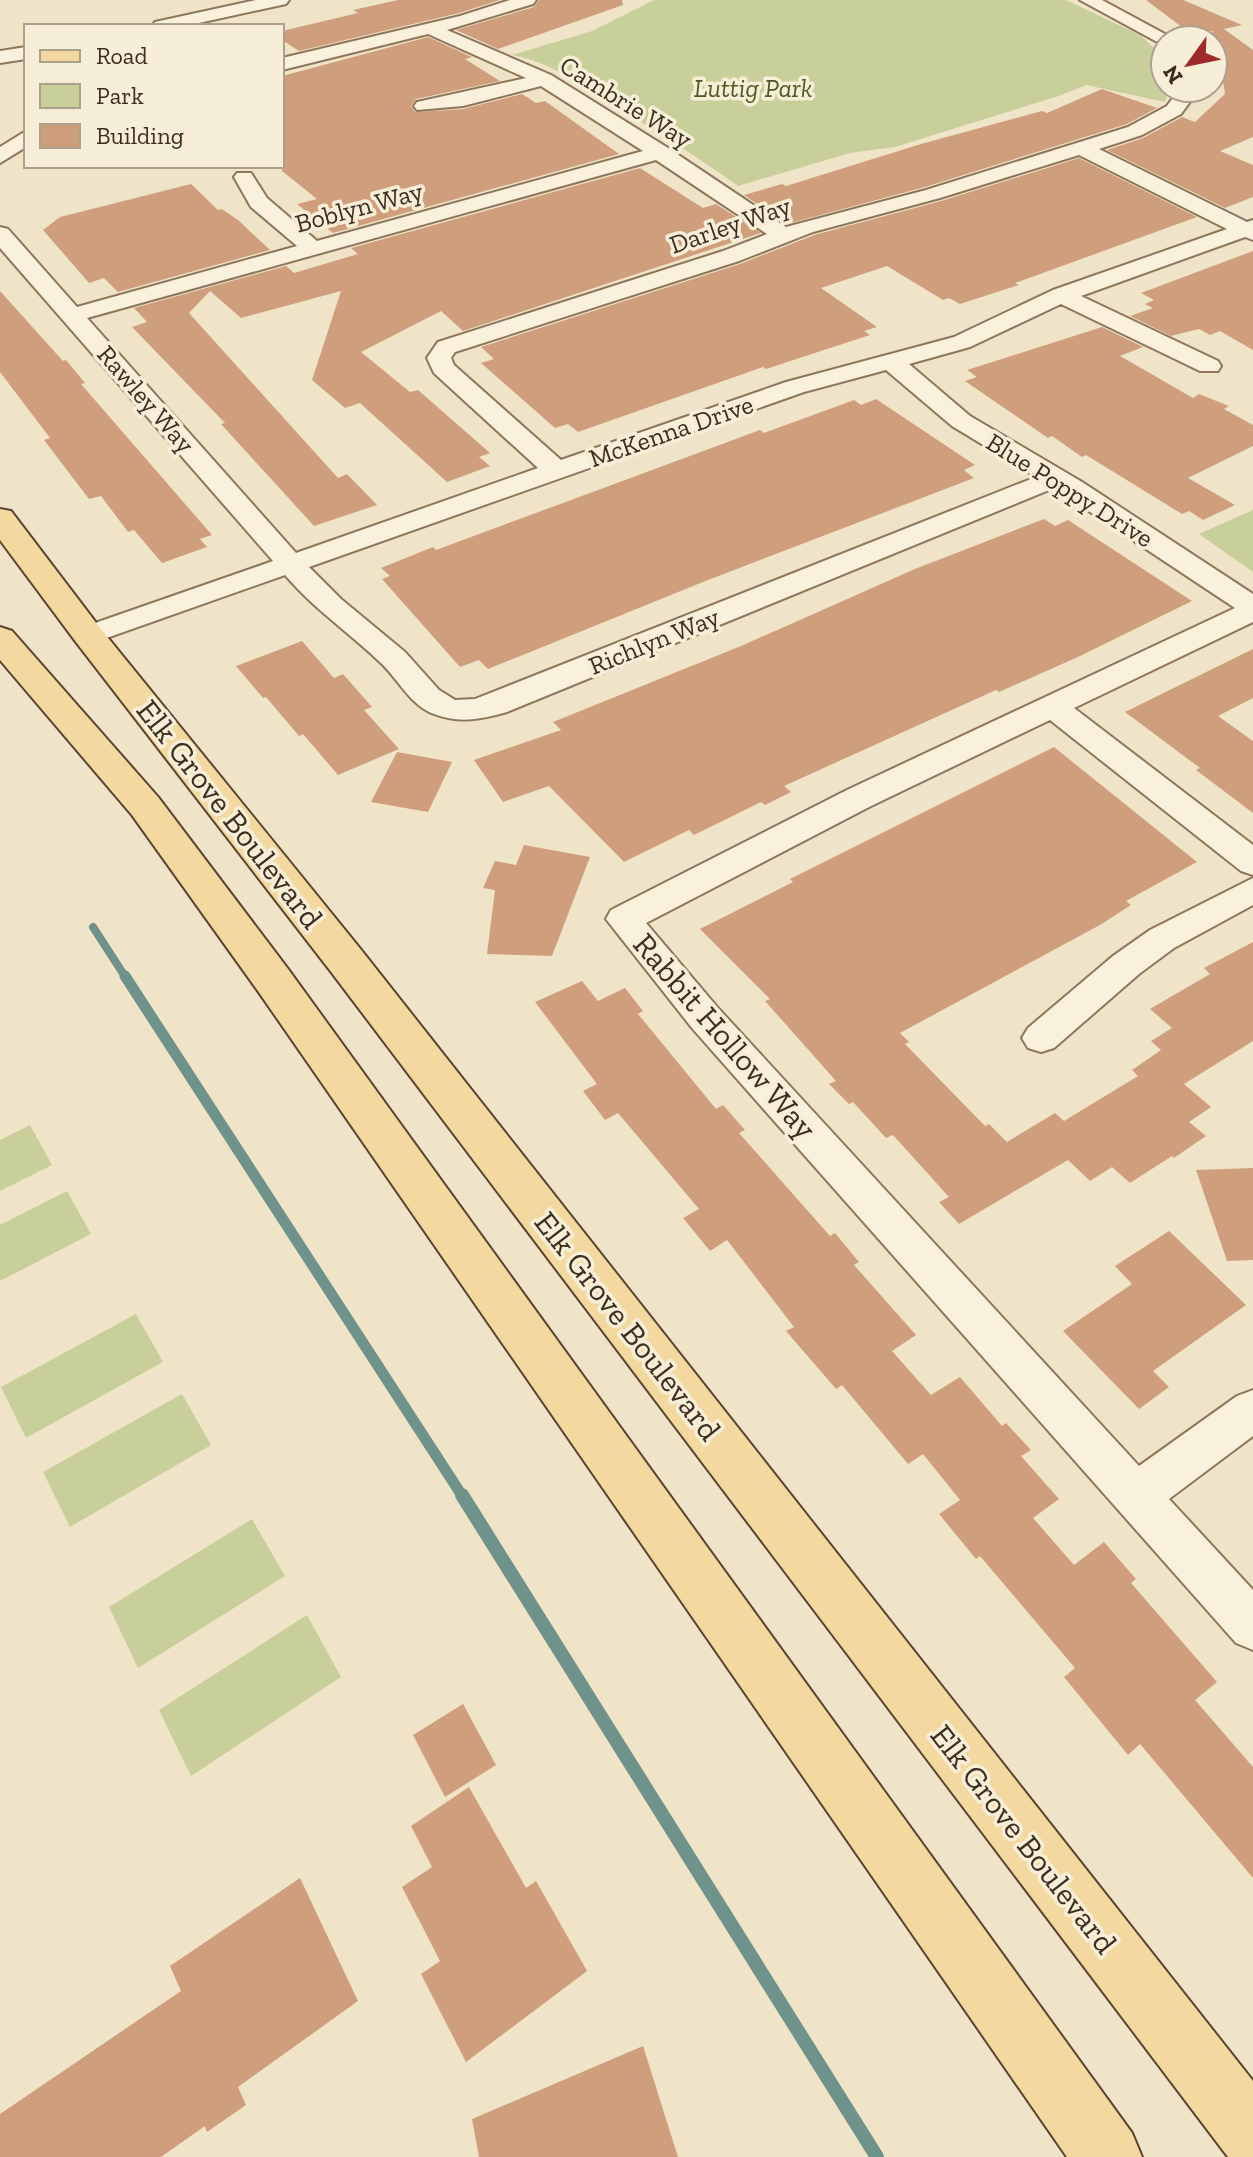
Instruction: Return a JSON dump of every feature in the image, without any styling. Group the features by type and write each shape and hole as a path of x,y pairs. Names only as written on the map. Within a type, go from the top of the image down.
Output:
{"main road":[{"name":"Elk Grove Boulevard","path":"0,518 1253,2135"},
{"name":"Elk Grove Boulevard","path":"0,638 145,806 273,980 1108,2157"}],"street":[{"path":"170,24 280,0"},
{"path":"284,64 432,29 527,0"},
{"path":"1089,0 1149,31"},
{"name":"Cambrie Way","path":"432,29 464,47 544,79 661,152 710,188 784,235"},
{"path":"0,57 24,53"},
{"path":"424,106 463,100 544,79"},
{"name":"Darley Way","path":"557,471 443,368 439,358 446,347 731,256 784,235 1081,148 1157,122 1178,104"},
{"path":"1,154 24,138"},
{"path":"1081,148 1251,230"},
{"name":"Boblyn Way","path":"73,315 661,152"},
{"path":"244,177 259,202 313,249"},
{"name":"McKenna Drive","path":"88,635 795,387 893,363 976,337 1061,295 1251,230"},
{"name":"Rawley Way","path":"0,234 290,564"},
{"path":"1061,295 1209,366"},
{"name":"Blue Poppy Drive","path":"893,363 961,421 1056,478 1253,609"},
{"name":"Richlyn Way","path":"290,564 332,610 394,659 433,701 446,708 472,710 496,705 1056,478"},
{"name":"Rabbit Hollow Way","path":"1135,1496 705,1018 623,919 859,798 1253,609"},
{"path":"1052,706 1253,863"},
{"path":"1041,1038 1126,965 1162,939 1253,890"},
{"path":"1253,1410 1135,1496 1253,1626"}],"green space":[{"name":"Luttig Park","path":"654,0 1066,0 1140,35 1149,43 1149,99 1086,85 895,147 850,153 738,186 567,76 540,63 512,55 592,31"},
{"path":"1253,510 1253,572 1199,534"},
{"path":"30,1125 52,1165 0,1191 0,1140"},
{"path":"67,1191 91,1234 0,1281 0,1225"},
{"path":"136,1314 163,1362 26,1438 1,1387"},
{"path":"182,1394 211,1445 70,1527 43,1472"},
{"path":"252,1519 285,1576 138,1668 109,1607"},
{"path":"307,1615 341,1677 191,1776 159,1710"}],"building":[{"path":"398,0 500,0 459,13 299,51 284,41 284,31 358,13 353,10"},
{"path":"539,0 622,0 623,5 498,49 456,30 534,7"},
{"path":"1146,0 1183,0 1242,25 1229,28 1229,24 1178,24"},
{"path":"1229,33 1253,50 1253,137 1220,151 1253,165 1253,197 1225,208 1107,150 1143,138 1182,117 1195,122 1214,104 1229,104"},
{"path":"428,37 472,57 465,59 500,81 416,99 411,106 415,112 463,109 522,94 536,103 545,101 619,154 333,233 297,204 317,199 282,171 284,75"},
{"path":"1102,89 1157,108 1127,124 925,187 787,224 744,195 782,184 786,186 1042,111 1047,113"},
{"path":"1079,158 1197,217 1015,283 1019,285 960,304 949,298 943,300 887,266 821,288 877,327 864,331 870,335 766,369 763,367 578,432 568,424 555,428 481,363 494,359 481,347 740,264 814,235 941,201"},
{"path":"640,168 703,208 716,204 761,233 463,331 441,311 361,352 410,392 418,390 490,453 479,457 490,466 447,482 360,403 345,408 312,380 341,291 241,318 210,291 189,313 338,478 347,474 377,505 314,526 221,424 225,423 132,327 147,322 134,308 286,266 294,273 358,254 351,248"},
{"path":"191,184 218,210 222,209 238,220 270,250 118,292 104,278 89,283 43,230 60,217"},
{"path":"1253,251 1253,350 1220,331 1210,335 1199,329 1171,336 1130,316 1153,308 1145,304 1154,300 1141,293"},
{"path":"0,291 63,361 66,360 85,383 81,384 212,535 200,539 207,547 162,563 134,530 128,532 101,496 89,499 44,440 50,438 0,372"},
{"path":"1102,327 1143,347 1120,356 1193,398 1199,394 1229,406 1224,409 1253,425 1253,446 1188,478 1235,505 1203,520 1189,511 1182,514 1086,455 1082,457 1052,436 1048,438 965,381 977,377 967,370"},
{"path":"876,399 975,465 964,470 974,478 488,669 479,660 460,667 382,579 390,576 381,568 433,547 436,550 760,430 764,433 854,400 861,405"},
{"path":"1044,519 1055,526 1068,520 1192,601 1078,657 999,692 996,690 784,786 791,792 765,805 761,802 694,835 689,830 624,862 549,786 503,802 474,760 561,730 553,722 741,646 915,569"},
{"path":"302,641 334,678 343,674 372,707 364,710 399,749 338,775 303,734 299,736 236,666"},
{"path":"1253,649 1253,698 1218,716 1253,741 1253,813 1196,770 1200,768 1125,712"},
{"path":"1054,747 1197,862 1126,901 1131,905 1100,925 900,1033 909,1042 905,1044 985,1126 989,1124 1007,1142 1055,1113 1064,1121 1138,1076 1132,1070 1161,1050 1151,1041 1172,1028 1150,1009 1210,974 1204,968 1253,942 1253,1041 1184,1084 1211,1107 1189,1122 1206,1136 1174,1158 1172,1156 1130,1183 1112,1167 1090,1181 1068,1160 959,1224 939,1202 949,1197 893,1135 886,1138 853,1102 849,1104 829,1084 836,1081 765,1001 770,999 700,929 793,882 790,879"},
{"path":"397,752 452,762 428,812 371,802"},
{"path":"524,845 590,857 552,956 487,954 495,890 483,888 495,861 516,865"},
{"path":"582,981 598,1001 625,988 643,1011 638,1014 716,1109 723,1105 745,1130 739,1133 830,1236 835,1233 859,1262 854,1265 916,1335 892,1351 931,1395 960,1377 1002,1426 1006,1423 1031,1450 1021,1456 1059,1499 1033,1518 1074,1565 1104,1542 1136,1579 1131,1583 1217,1682 1195,1700 1253,1767 1253,1878 1140,1744 1128,1755 1064,1677 1075,1668 980,1556 976,1559 939,1514 960,1500 923,1454 908,1464 842,1385 836,1389 786,1331 794,1327 727,1240 710,1251 683,1218 699,1209 618,1113 605,1120 583,1091 597,1084 535,1002"},
{"path":"1253,1168 1253,1260 1227,1261 1196,1170"},
{"path":"1169,1231 1246,1305 1153,1371 1169,1387 1139,1409 1063,1331 1132,1284 1115,1266"},
{"path":"463,1704 496,1765 445,1797 413,1735"},
{"path":"469,1787 526,1888 536,1881 587,1971 466,2062 421,1974 440,1961 402,1887 432,1867 411,1826"},
{"path":"300,1878 358,2001 238,2087 246,2105 207,2132 205,2126 161,2157 0,2157 0,2114 181,1991 170,1966"},
{"path":"643,2046 678,2157 479,2157 472,2119"}],"waterway":[{"path":"93,927 126,978"},
{"path":"125,976 463,1497"},
{"path":"462,1495 877,2157"}]}
